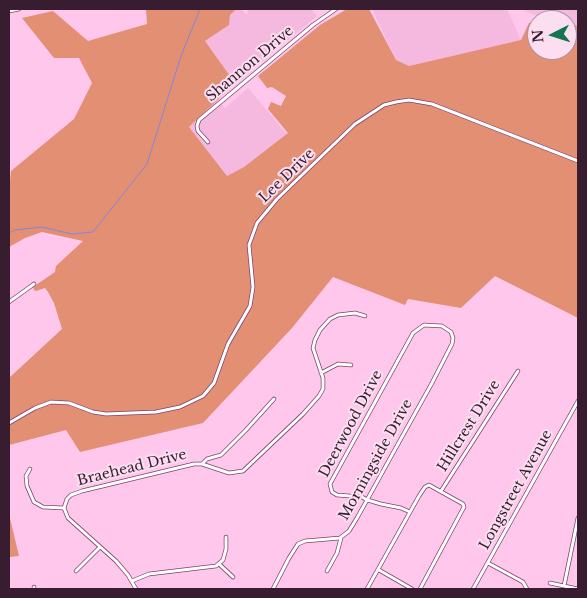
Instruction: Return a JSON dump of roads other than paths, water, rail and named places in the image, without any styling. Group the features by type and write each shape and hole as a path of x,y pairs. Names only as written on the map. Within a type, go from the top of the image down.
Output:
{"street":[{"path":"9,10 19,9"},
{"name":"Shannon Drive","path":"208,142 198,131 197,126 200,120 313,25 336,9"},
{"name":"Lee Drive","path":"9,423 35,408 51,402 69,403 94,412 106,414 156,412 180,407 203,396 214,383 228,344 250,306 253,287 249,245 257,223 277,198 323,157 356,124 384,105 402,101 432,104 550,149 578,162"},
{"path":"9,302 34,284"},
{"name":"Braehead Drive","path":"64,508 69,497 82,491 194,464 202,464 229,473 241,471 249,466 317,400 323,389 323,378 313,348 320,330 330,319 338,315 353,313 365,316"},
{"name":"Deerwood Drive","path":"410,512 396,506 381,504 355,496 334,494 331,489 331,481 415,330 420,326 430,324 442,326 450,331"},
{"name":"Morningside Drive","path":"273,589 298,544 306,541 341,538 349,531 450,350 453,341 450,331"},
{"path":"321,372 340,364 351,365"},
{"name":"Hillcrest Drive","path":"420,589 464,507 463,504 441,491 518,371"},
{"path":"202,464 207,459 220,455 274,399"},
{"name":"Longstreet Avenue","path":"473,589 578,401"},
{"path":"30,469 26,476 27,486 34,502 43,507 64,508 70,521 116,561 136,589"},
{"path":"367,589 426,486 431,486 441,491"},
{"path":"564,586 578,518"},
{"path":"132,581 148,574 210,568 219,564 225,554 226,538"},
{"path":"327,571 337,553 341,538"},
{"path":"76,571 101,547"},
{"path":"488,563 523,582 527,589"},
{"path":"219,564 233,577"},
{"path":"379,570 412,589"},
{"path":"550,583 578,589"}],"waterway":[{"path":"9,233 15,230 42,227 72,234 93,232 147,164 181,56 200,9"}]}
